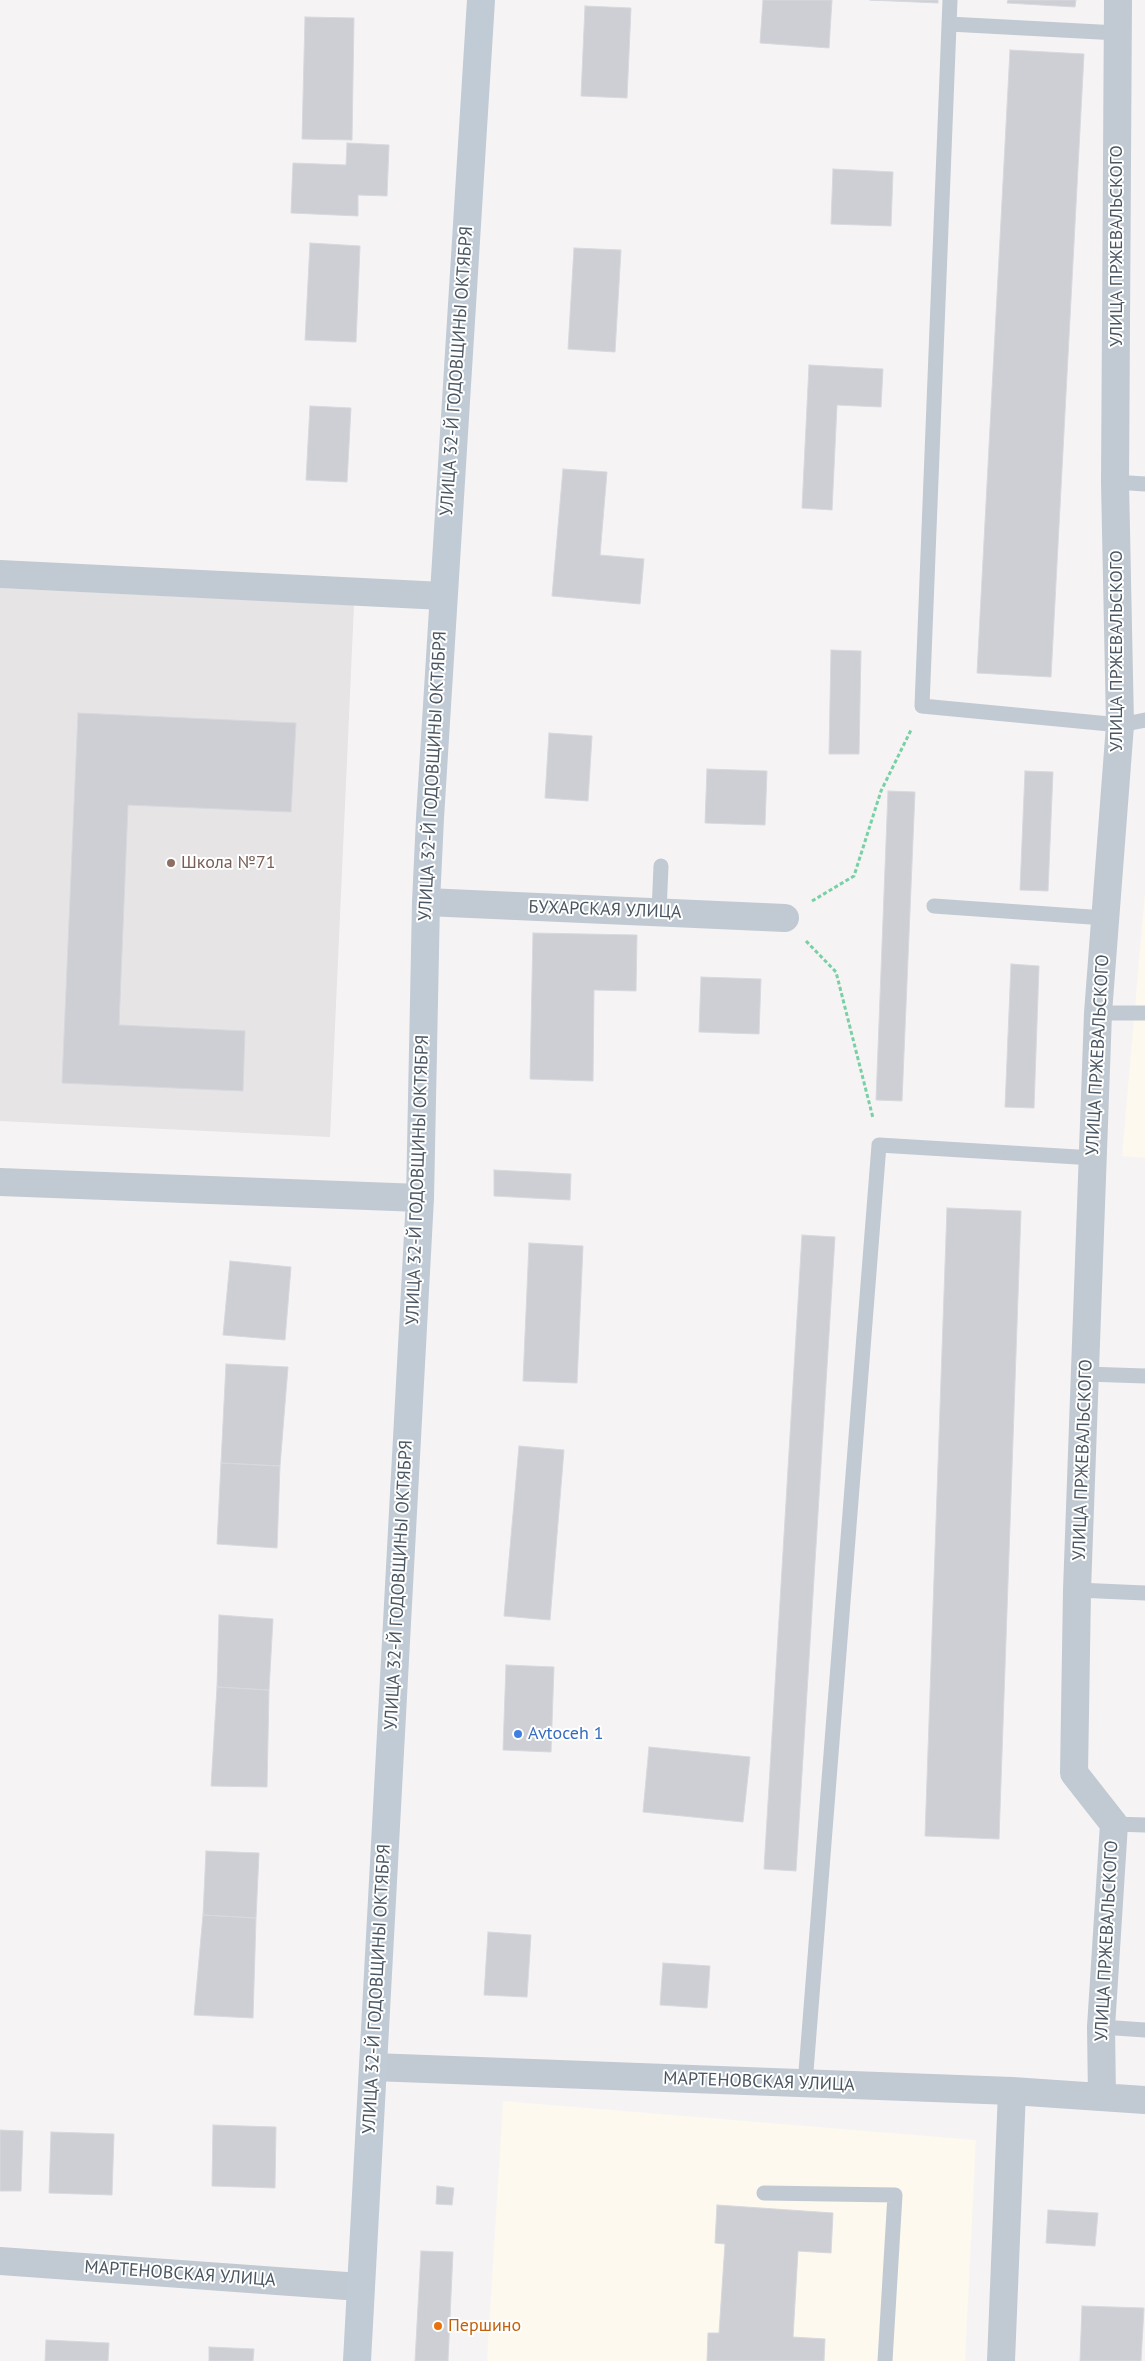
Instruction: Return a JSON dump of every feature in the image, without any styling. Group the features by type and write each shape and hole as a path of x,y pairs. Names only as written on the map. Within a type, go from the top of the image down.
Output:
{"main road":[{"name":"УЛИЦА 32-Й ГОДОВЩИНЫ ОКТЯБРЯ","path":"357,2361 420,1198 426,902 443,596 481,0"}],"street":[{"name":"УЛИЦА ПРЖЕВАЛЬСКОГО","path":"1102,2097 1102,2026 1114,1824 1074,1773 1077,1590 1098,1013 1106,918 1132,722 1116,482 1118,0"},
{"path":"0,574 443,596"},
{"name":"БУХАРСКАЯ УЛИЦА","path":"426,902 785,918"},
{"path":"0,1182 420,1198"},
{"name":"МАРТЕНОВСКАЯ УЛИЦА","path":"373,2067 1012,2091 1145,2100"},
{"path":"1001,2361 1012,2091"},
{"name":"МАРТЕНОВСКАЯ УЛИЦА","path":"0,2261 360,2288"}],"lane":[{"path":"950,0 922,706 1132,722"},
{"path":"949,24 1118,33"},
{"path":"1116,482 1145,484"},
{"path":"660,912 661,866"},
{"path":"934,906 1106,918"},
{"path":"1098,1013 1145,1013"},
{"path":"805,2084 879,1146 1094,1158"},
{"path":"1086,1374 1145,1376"},
{"path":"1077,1590 1145,1593"},
{"path":"1114,1824 1145,1825"},
{"path":"1102,2026 1145,2030"},
{"path":"764,2193 895,2196 885,2361"}],"path":[{"path":"879,1146 836,972 785,918 854,876 882,791 922,706"}],"shaded area":[{"name":"Школа №71","path":"0,588 354,605 330,1137 0,1121"},
{"path":"1145,892 1145,1158 1122,1156"},
{"path":"503,2101 976,2140 965,2361 487,2361"}],"building":[{"path":"763,0 832,0 829,48 760,43"},
{"path":"870,0 938,0 938,3"},
{"path":"1008,0 1076,0 1075,7 1007,3"},
{"path":"585,6 631,8 627,98 581,96"},
{"path":"305,17 354,18 352,140 302,139"},
{"path":"1010,50 1084,54 1051,677 977,673"},
{"path":"347,143 389,145 387,196 358,195 358,216 291,213 293,163 346,165"},
{"path":"833,169 893,172 891,226 831,224"},
{"path":"310,243 360,246 356,342 305,340"},
{"path":"574,248 621,250 615,352 568,349"},
{"path":"809,365 883,369 881,407 837,405 832,510 802,508"},
{"path":"310,406 351,408 347,482 306,480"},
{"path":"563,469 607,472 600,555 644,559 640,604 552,596"},
{"path":"831,650 861,651 859,754 829,754"},
{"path":"78,713 296,723 291,812 128,805 119,1025 245,1031 243,1091 62,1083"},
{"path":"549,733 592,736 588,801 545,798"},
{"path":"707,769 767,771 765,825 705,823"},
{"path":"1025,771 1053,772 1048,891 1020,890"},
{"path":"888,791 915,792 902,1101 876,1100"},
{"path":"533,933 637,935 636,991 594,990 593,1081 530,1079"},
{"path":"1011,964 1039,966 1034,1108 1005,1107"},
{"path":"701,977 761,979 759,1034 699,1032"},
{"path":"494,1170 571,1174 570,1200 494,1196"},
{"path":"947,1208 1021,1211 999,1839 925,1836"},
{"path":"802,1235 835,1237 796,1871 764,1869"},
{"path":"529,1243 583,1246 577,1383 523,1381"},
{"path":"230,1261 291,1267 285,1340 223,1335"},
{"path":"226,1364 288,1367 280,1466 221,1463"},
{"path":"519,1446 564,1450 550,1620 504,1616"},
{"path":"221,1463 280,1466 277,1548 217,1544"},
{"path":"219,1615 273,1619 269,1690 217,1687"},
{"path":"506,1665 554,1667 551,1752 503,1750"},
{"path":"217,1687 269,1690 267,1787 211,1786"},
{"path":"649,1747 750,1757 743,1822 643,1812"},
{"path":"206,1851 259,1853 256,1918 203,1915"},
{"path":"203,1915 256,1918 253,2018 194,2015"},
{"path":"488,1932 531,1935 527,1997 484,1995"},
{"path":"663,1963 710,1966 707,2008 660,2005"},
{"path":"213,2125 276,2127 275,2188 212,2186"},
{"path":"0,2130 23,2131 21,2191 0,2191"},
{"path":"51,2132 114,2134 112,2195 49,2193"},
{"path":"437,2186 454,2188 452,2205 436,2204"},
{"path":"717,2205 833,2213 831,2253 798,2251 793,2337 825,2339 824,2361 707,2361 708,2333 719,2333 725,2244 715,2243"},
{"path":"1048,2210 1098,2213 1095,2246 1046,2243"},
{"path":"421,2251 453,2252 448,2361 415,2361"},
{"path":"1082,2306 1144,2308 1141,2361 1080,2361"},
{"path":"46,2340 109,2343 108,2361 45,2361"},
{"path":"209,2347 254,2349 253,2361 209,2361"}],"place":[{"name":"Школа №71","path":"171,863"},
{"name":"Avtoceh 1","path":"518,1734"},
{"name":"Першино","path":"438,2326"}]}
